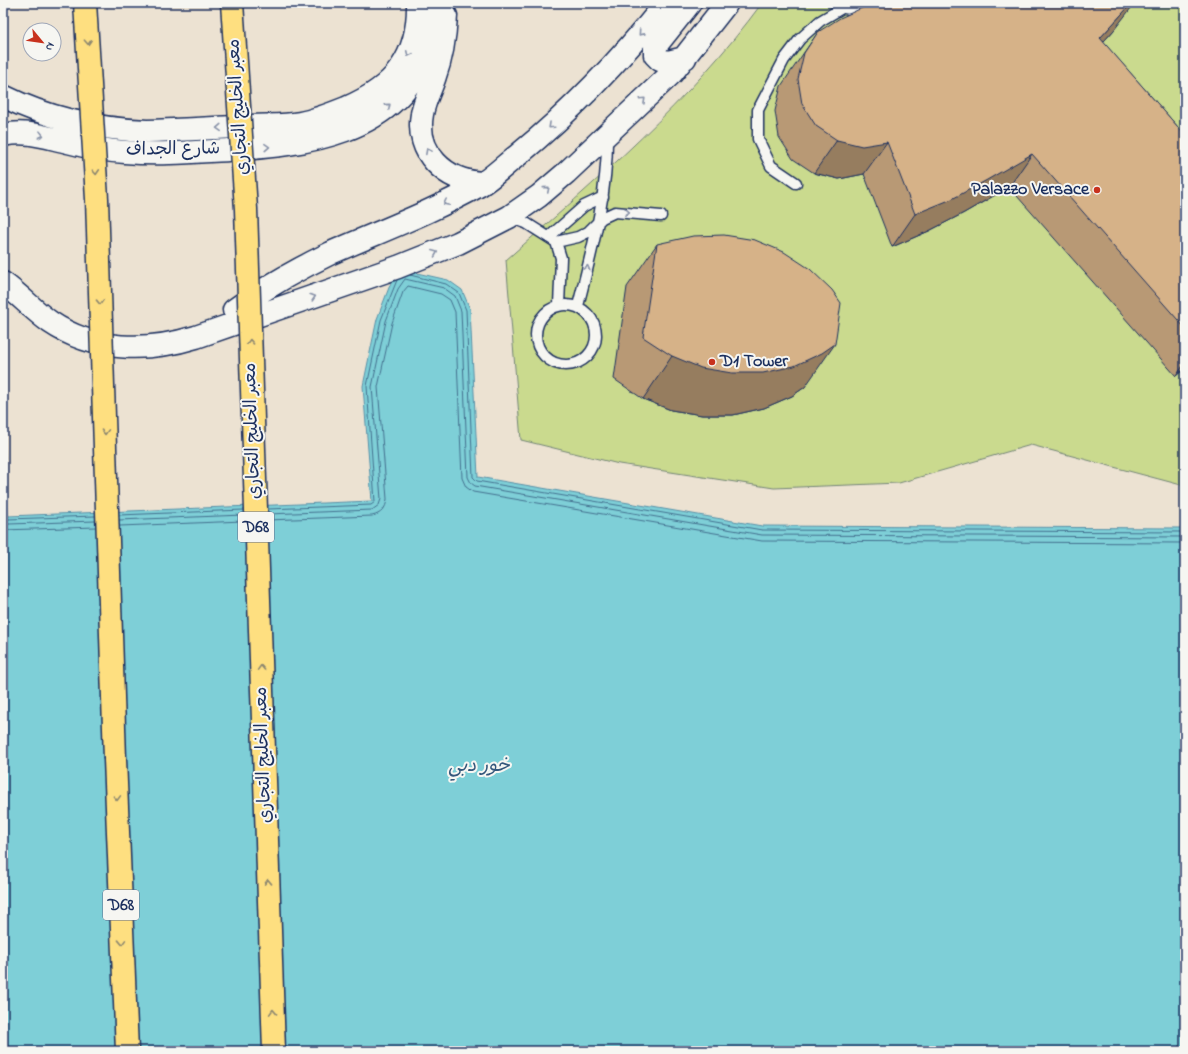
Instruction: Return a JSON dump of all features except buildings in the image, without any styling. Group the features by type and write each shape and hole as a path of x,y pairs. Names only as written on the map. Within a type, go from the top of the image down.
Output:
{"highway":[{"name":"D68","path":"85,3 97,199 127,1051"},
{"name":"معبر الخليج التجاري","path":"232,3 246,210 274,1051"}],"street":[{"name":"شارع الجداف","path":"3,96 56,118 117,130 147,131 299,123 331,114 358,103 378,92 388,82 406,61 414,44 418,23 418,3"},
{"name":"شارع الجداف","path":"3,135 25,132 96,148 155,154 277,147 305,142 352,128 372,118 390,106 408,84 426,51 432,27 434,3"},
{"path":"447,3 442,53 436,76 422,113 421,129 425,145 432,158 442,170 456,178 482,184"},
{"path":"196,337 283,279 330,254 434,209 482,184 535,141 582,97 650,24 666,3"},
{"path":"685,58 668,62 660,60 655,55 655,47 690,3"},
{"path":"3,266 8,286 31,308 51,323 73,335 97,343 122,348 147,348 172,344 398,268 465,240 509,217 539,196 566,173 672,73 727,3"}],"lane":[{"path":"796,183 771,166 758,139 758,110 784,60 800,39 840,5 856,7 861,3"},
{"path":"578,306 603,197 608,164 607,133"},
{"path":"553,240 584,206 603,197"},
{"path":"553,240 578,237 597,224 602,218 615,212 661,216"},
{"path":"509,217 526,223 553,240 561,258 559,305"},
{"path":"559,305 578,306 586,312 593,321 596,332 595,344 590,354 581,361 570,365 558,364 548,360 540,351 536,340 536,329 545,314 549,310 559,305"}],"green space":[{"path":"762,3 1185,3 1185,486 1031,445 899,483 774,488 619,464 521,440 506,260 608,169 673,106 734,39"}],"water":[{"name":"خور دبي","path":"399,269 448,280 462,290 470,309 478,477 762,526 1185,528 1185,1051 3,1051 3,418 8,516 372,501 363,386 377,319 390,285"}],"place":[{"name":"Palazzo Versace","path":"1097,190"},
{"name":"D1 Tower","path":"712,362"}]}
